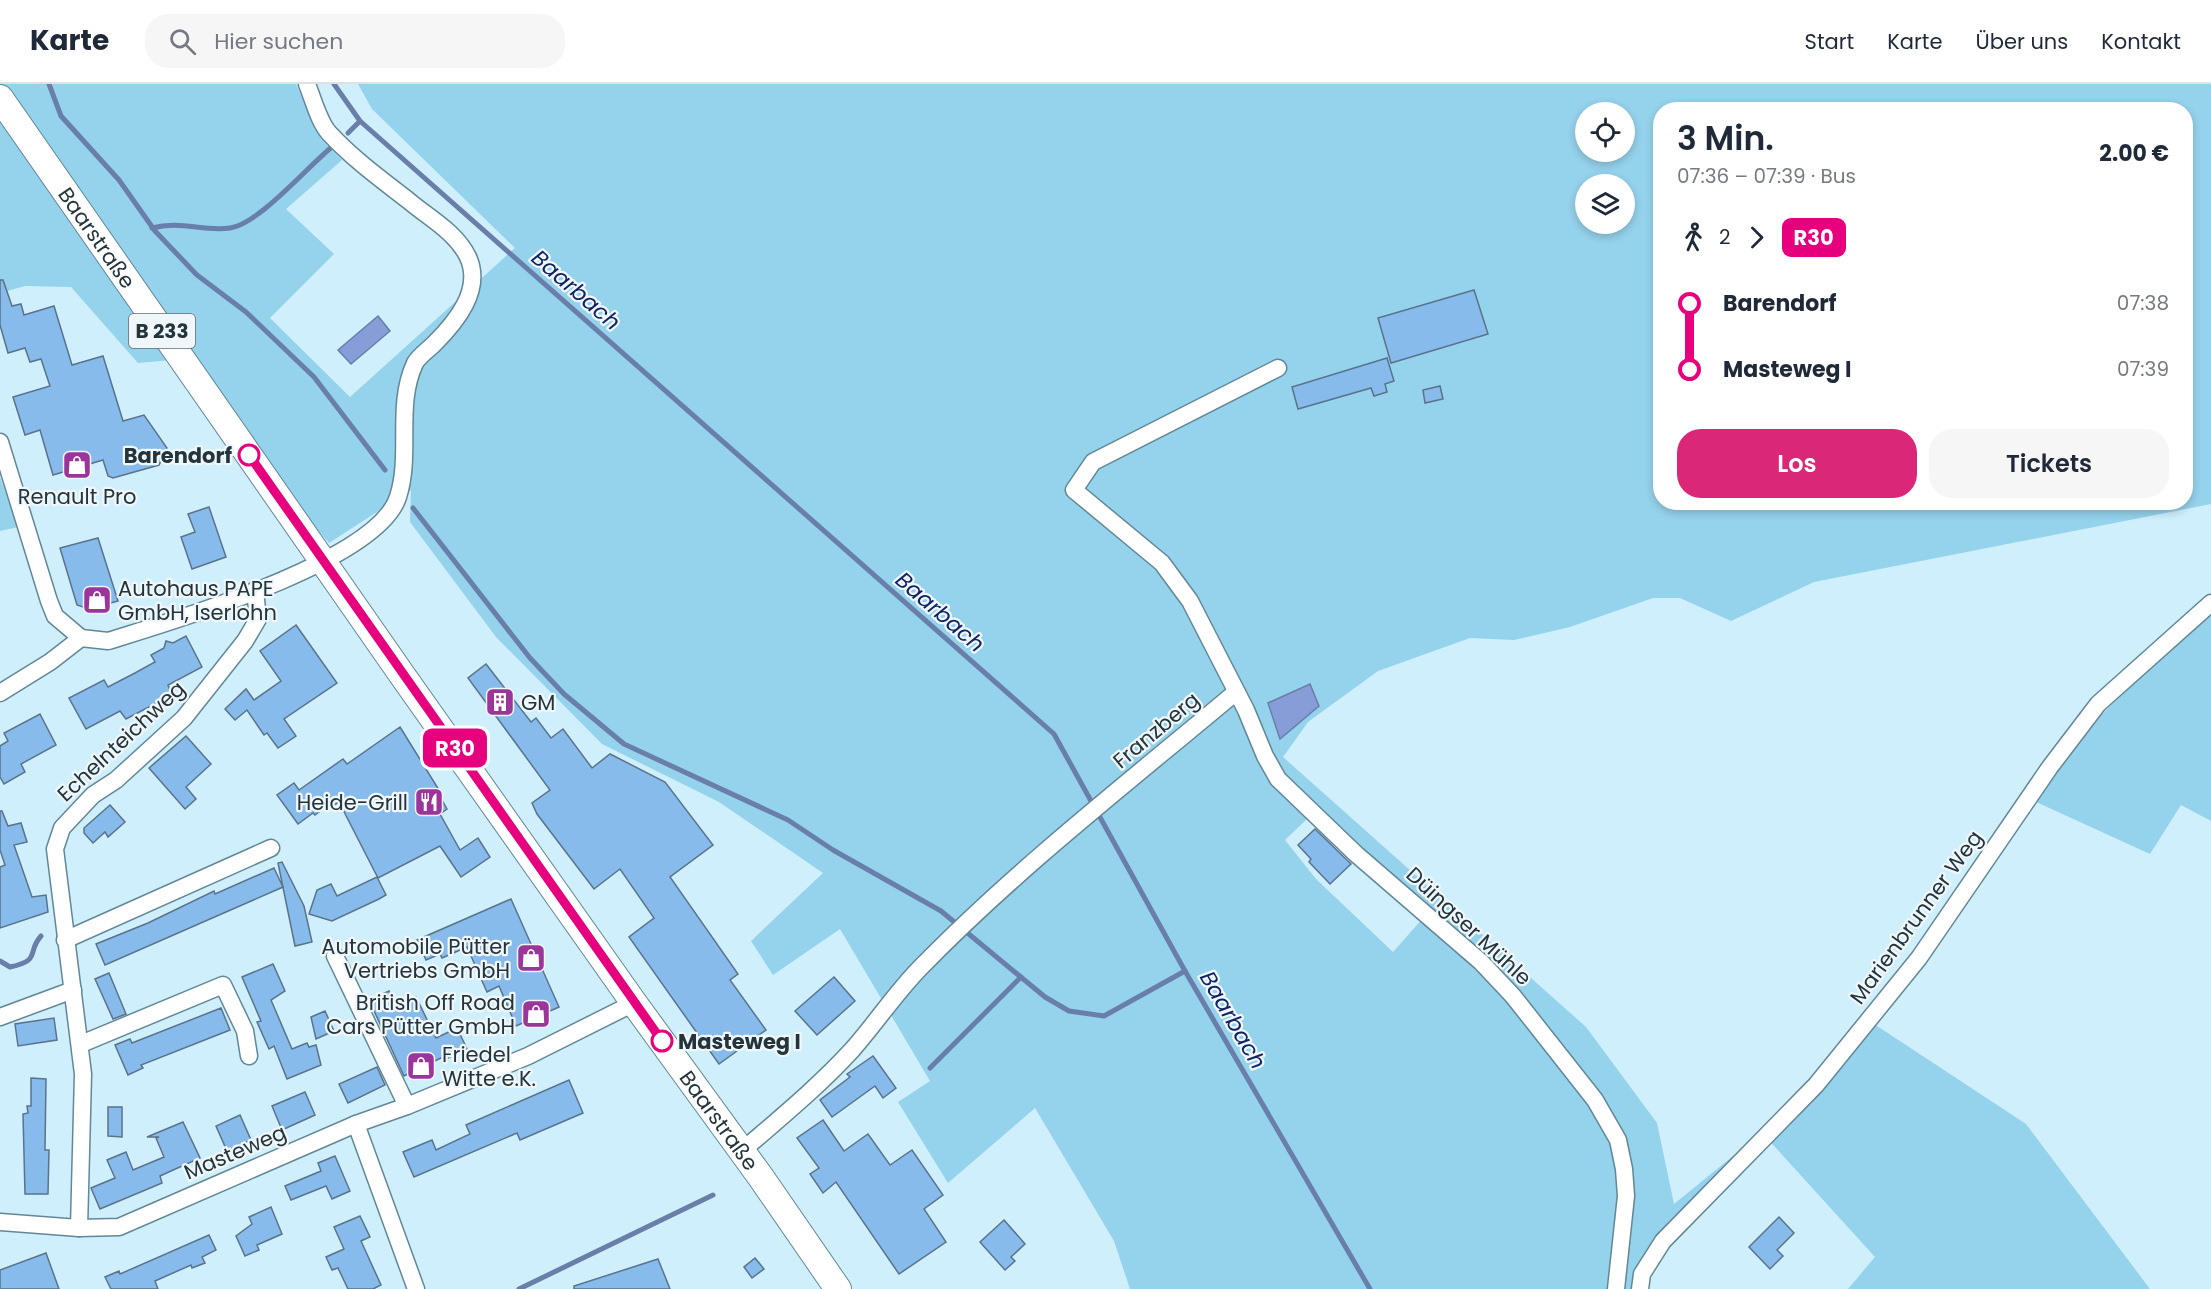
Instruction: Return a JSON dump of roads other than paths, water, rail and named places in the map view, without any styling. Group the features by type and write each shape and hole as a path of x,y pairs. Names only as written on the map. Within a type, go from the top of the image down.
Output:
{"main road":[{"name":"Baarstraße","path":"0,98 324,563 838,1289"}],"street":[{"path":"0,442 49,601 56,616 81,638 108,641 255,590 324,563 369,534 384,520 398,499 406,463 403,413 416,362 447,331 468,303 472,278 469,259 448,232 367,168 327,132 307,84"},
{"path":"1236,692 1190,601 1162,563 1074,490 1093,462 1278,368"},
{"name":"Echelnteichweg","path":"79,1228 83,1074 81,1044 65,940 56,849 62,828 93,795 116,780 184,718 245,641 258,618 255,590"},
{"name":"Marienbrunner Weg","path":"1640,1289 1642,1274 1663,1241 1816,1085 1919,958 2050,767 2098,704 2211,603"},
{"path":"0,693 50,662 81,638"},
{"name":"Franzberg","path":"742,1151 819,1085 854,1048 920,968 964,926 1097,809 1236,692"},
{"name":"Düingser Mühle","path":"1236,692 1264,756 1278,779 1356,854 1481,962 1513,996 1595,1100 1618,1140 1624,1169 1626,1196 1616,1289"},
{"path":"65,940 271,848"},
{"path":"335,956 407,1106"},
{"path":"81,1044 223,985 245,1031 249,1056"},
{"path":"0,1017 73,990"},
{"name":"Masteweg","path":"79,1228 118,1227 356,1124 407,1106 528,1056 634,1003"},
{"path":"356,1124 416,1289"},
{"path":"0,1222 79,1228"}],"waterway":[{"path":"49,84 61,116 119,180 155,231 197,275 246,312 314,377 385,470"},
{"name":"Baarbach","path":"334,84 360,121 1054,734 1185,971 1370,1289"},
{"path":"348,133 360,121"},
{"path":"152,228 173,225 220,229 242,224 269,206 333,146"},
{"path":"413,508 530,658 564,694 624,744 788,820 833,850 941,911 1045,997 1069,1011 1104,1016 1185,971"},
{"path":"0,961 10,967 26,962 30,959 41,936"},
{"path":"930,1068 1021,977"},
{"path":"519,1289 713,1195"}],"place":[{"name":"Barendorf","path":"249,455"},
{"name":"Renault Pro","path":"77,465"},
{"name":"Autohaus PAPE GmbH, Iserlohn","path":"97,600"},
{"name":"GM","path":"500,702"},
{"name":"Heide-Grill","path":"429,802"},
{"name":"Automobile Pütter Vertriebs GmbH","path":"531,958"},
{"name":"British Off Road Cars Pütter GmbH","path":"536,1014"},
{"name":"Masteweg I","path":"662,1041"},
{"name":"Friedel Witte e.K.","path":"421,1066"}]}
